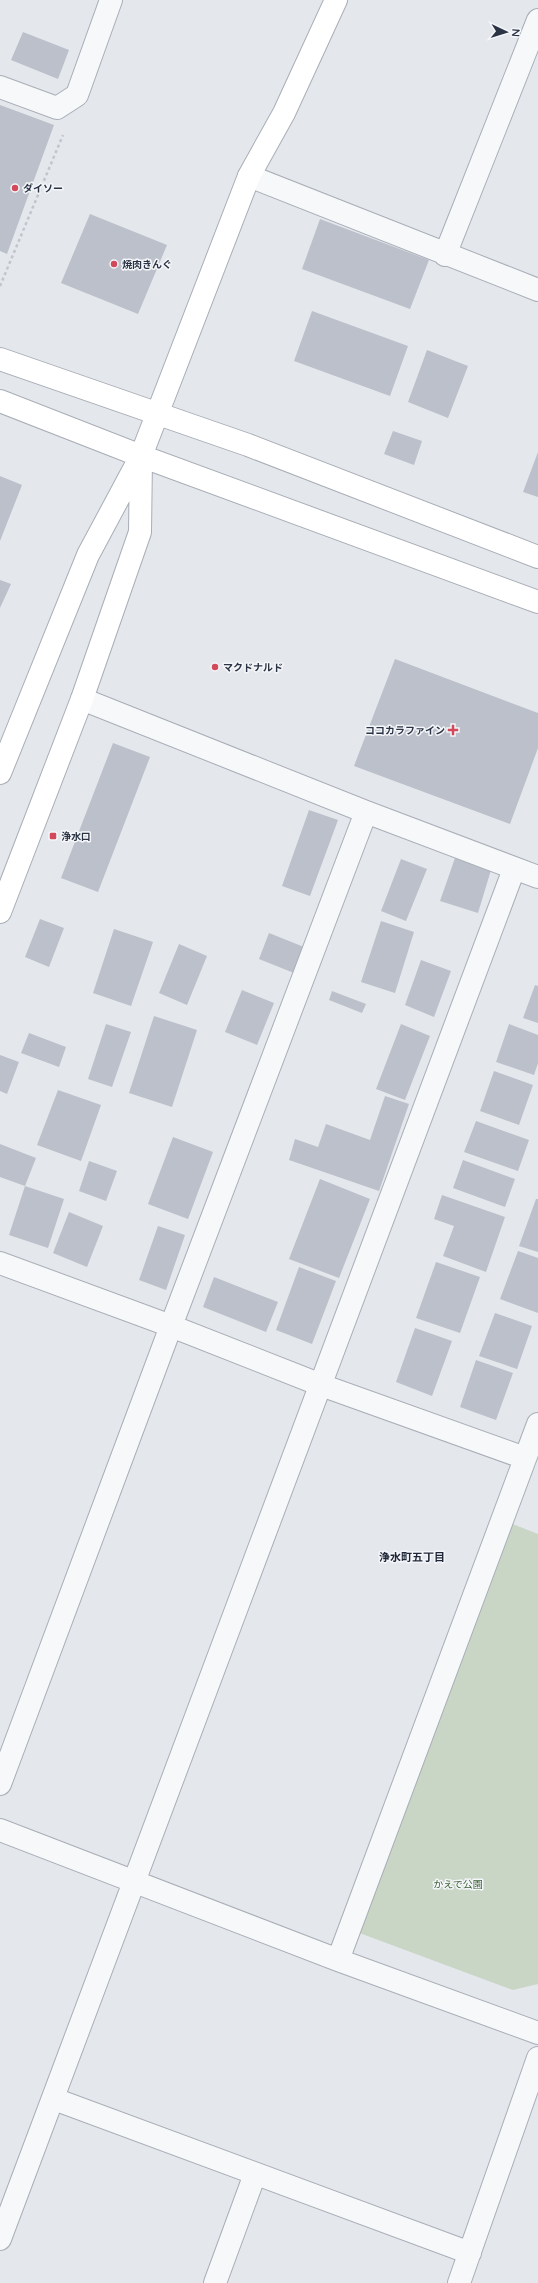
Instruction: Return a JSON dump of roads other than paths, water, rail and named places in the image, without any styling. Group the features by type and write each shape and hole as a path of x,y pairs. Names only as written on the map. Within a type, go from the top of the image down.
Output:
{"street":[{"path":"0,87 57,108 77,95 111,0"},
{"path":"0,773 88,556 141,456 249,176 284,112 336,0"},
{"path":"445,254 538,20"},
{"path":"249,176 538,290"},
{"path":"0,359 248,445 538,557"},
{"path":"0,401 141,456 538,602"},
{"path":"0,912 82,699 140,532 141,456"},
{"path":"82,699 366,812 538,877"},
{"path":"0,1784 170,1326 366,812"},
{"path":"0,2240 514,869"},
{"path":"0,1263 170,1326 321,1385 526,1458"},
{"path":"338,1960 538,1424"},
{"path":"0,1830 134,1880 338,1960 538,2033"},
{"path":"459,2283 538,2058"},
{"path":"54,2099 470,2253"},
{"path":"215,2283 256,2174"}],"place":[{"name":"ダイソー","path":"15,188"},
{"name":"焼肉きんぐ","path":"114,264"},
{"name":"マクドナルド","path":"215,667"},
{"name":"ココカラファイン","path":"453,730"},
{"name":"浄水口","path":"53,836"}],"district":[{"name":"浄水町五丁目","path":"412,1557"}],"park label":[{"name":"かえで公園","path":"458,1884"}]}
